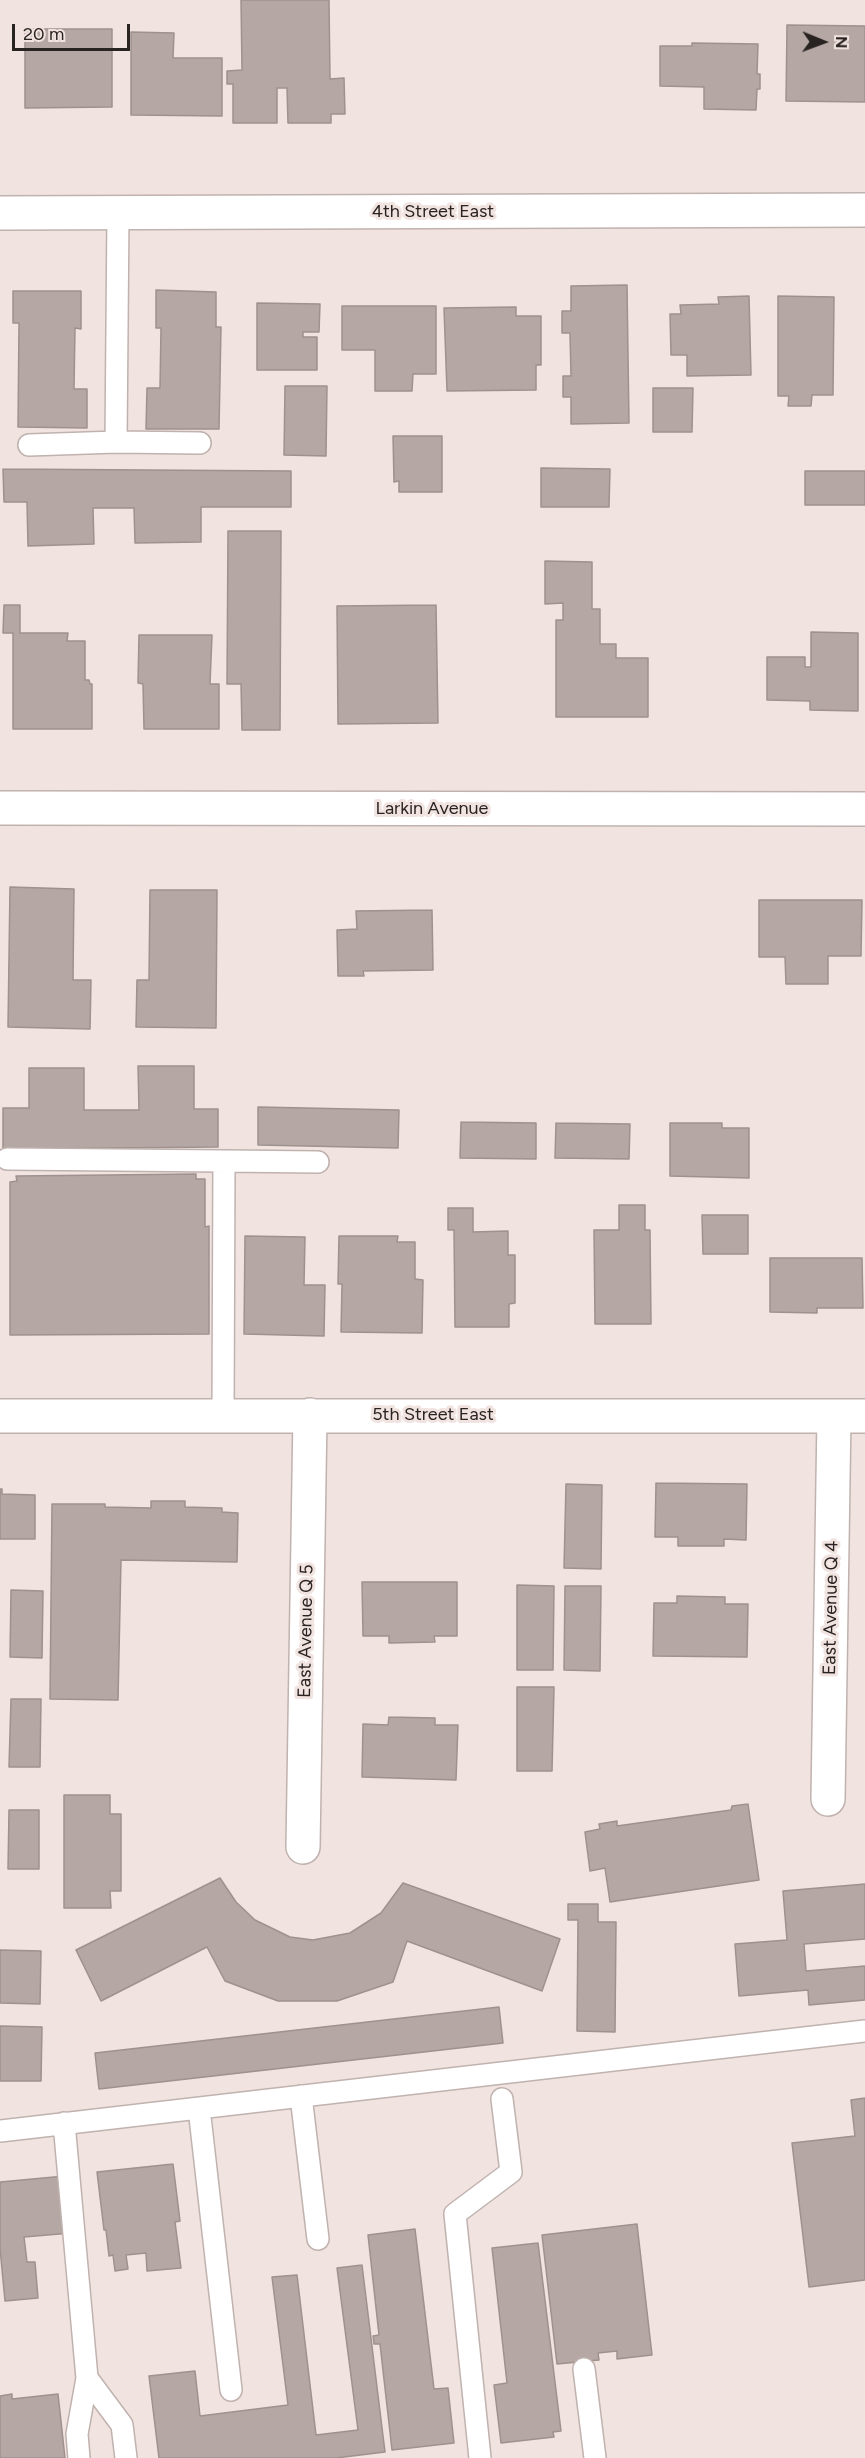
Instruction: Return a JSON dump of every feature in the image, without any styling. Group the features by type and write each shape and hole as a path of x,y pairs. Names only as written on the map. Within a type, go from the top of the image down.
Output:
{"street":[{"name":"4th Street East","path":"0,213 865,210"},
{"name":"Larkin Avenue","path":"0,808 865,809"},
{"name":"East Avenue Q 5","path":"303,1847 310,1415"},
{"name":"5th Street East","path":"0,1416 849,1416"},
{"name":"East Avenue Q 4","path":"828,1799 849,1416"}],"lane":[{"path":"116,442 118,213"},
{"path":"29,445 116,442 200,443"},
{"path":"8,1159 318,1162"},
{"path":"222,1415 224,1161"},
{"path":"0,2131 865,2031"},
{"path":"301,2096 318,2239"},
{"path":"480,2458 454,2214 511,2172 502,2099"},
{"path":"199,2108 231,2390"},
{"path":"64,2123 87,2378 77,2434 80,2458"},
{"path":"584,2369 595,2458"},
{"path":"87,2378 122,2425 126,2458"}],"building":[{"path":"241,0 329,0 330,79 344,78 345,114 331,114 331,123 288,123 287,88 277,88 277,123 233,123 233,84 227,84 227,71 242,70"},
{"path":"787,25 865,26 865,102 786,101"},
{"path":"25,29 112,29 112,107 25,108"},
{"path":"131,32 174,33 173,58 222,58 222,116 131,115"},
{"path":"692,43 758,44 757,74 760,74 760,89 757,89 756,110 704,109 704,87 660,86 660,46 692,46"},
{"path":"627,285 629,423 571,424 571,397 563,397 563,376 571,376 570,333 562,333 562,311 571,311 571,286"},
{"path":"156,290 216,292 216,327 221,327 219,429 146,429 147,388 160,388 161,328 156,328"},
{"path":"13,291 81,291 81,329 75,328 74,389 87,389 87,428 18,427 19,323 13,323"},
{"path":"749,296 751,375 687,376 687,355 671,355 670,314 681,314 680,305 719,304 718,297"},
{"path":"778,296 834,297 833,395 812,395 811,406 788,406 789,396 778,396"},
{"path":"257,303 320,304 319,332 303,332 303,337 317,337 317,370 257,370"},
{"path":"342,306 436,306 436,374 413,374 412,391 375,391 375,350 342,350"},
{"path":"516,307 516,316 541,316 541,365 536,365 536,390 447,391 444,308"},
{"path":"285,386 327,386 326,456 284,455"},
{"path":"653,388 693,388 692,432 653,432"},
{"path":"393,436 442,436 442,492 399,492 399,481 394,482"},
{"path":"541,468 610,469 609,507 541,507"},
{"path":"3,469 291,471 291,507 201,507 201,542 135,543 134,508 93,508 94,544 28,546 27,502 4,502"},
{"path":"805,471 865,471 865,505 805,505"},
{"path":"228,531 281,531 280,730 242,730 241,684 227,684"},
{"path":"545,561 592,562 592,609 600,609 600,644 616,644 616,658 648,658 648,717 556,717 556,620 563,620 563,603 545,604"},
{"path":"4,605 20,605 20,633 68,633 67,641 85,641 85,680 89,680 92,684 92,729 13,729 13,633 3,633"},
{"path":"436,605 438,723 338,724 337,606"},
{"path":"811,632 858,633 858,711 810,710 810,701 767,700 767,657 805,657 805,667 811,667"},
{"path":"139,635 212,635 210,684 219,684 219,729 144,729 143,684 138,683"},
{"path":"10,887 74,889 73,980 91,980 90,1029 8,1027"},
{"path":"150,890 217,890 216,1028 136,1027 137,980 149,980"},
{"path":"759,900 862,900 861,956 828,956 828,984 786,984 785,957 759,957"},
{"path":"432,910 433,970 363,971 364,976 338,976 337,930 357,929 356,911"},
{"path":"138,1066 194,1066 194,1109 218,1109 218,1147 3,1149 3,1108 29,1108 29,1068 84,1068 84,1110 139,1110"},
{"path":"258,1107 399,1110 398,1148 258,1145"},
{"path":"461,1122 536,1123 536,1159 460,1158"},
{"path":"556,1123 630,1124 629,1159 555,1158"},
{"path":"670,1123 722,1123 722,1128 749,1128 749,1178 670,1176"},
{"path":"196,1174 196,1179 205,1179 205,1227 209,1226 209,1334 10,1335 10,1182 17,1181 16,1176"},
{"path":"619,1205 645,1205 645,1230 650,1230 651,1324 595,1324 594,1230 619,1230"},
{"path":"448,1208 473,1208 473,1232 508,1231 508,1255 515,1255 515,1303 509,1304 509,1327 455,1327 454,1230 448,1230"},
{"path":"702,1215 748,1215 748,1254 703,1254"},
{"path":"245,1236 305,1237 304,1285 325,1285 324,1336 244,1334"},
{"path":"339,1236 398,1236 397,1242 415,1242 415,1279 423,1280 422,1333 341,1332 342,1284 338,1284"},
{"path":"770,1258 862,1258 863,1308 817,1308 817,1313 770,1312"},
{"path":"656,1483 747,1484 746,1540 724,1539 724,1546 678,1546 678,1537 655,1537"},
{"path":"566,1484 602,1485 601,1569 564,1568"},
{"path":"0,1489 2,1489 2,1494 35,1495 35,1539 0,1539"},
{"path":"151,1501 185,1501 185,1507 222,1508 222,1512 238,1513 237,1562 121,1560 118,1700 50,1699 52,1504 105,1504 105,1507 151,1508"},
{"path":"362,1582 457,1582 457,1636 434,1636 435,1642 389,1643 389,1636 363,1636"},
{"path":"517,1585 554,1586 553,1670 517,1670"},
{"path":"565,1586 601,1586 600,1671 564,1670"},
{"path":"11,1590 43,1591 42,1658 10,1657"},
{"path":"677,1596 725,1597 725,1604 748,1604 747,1657 653,1656 654,1603 677,1603"},
{"path":"517,1687 554,1687 552,1771 517,1771"},
{"path":"11,1699 41,1699 40,1767 9,1767"},
{"path":"389,1717 435,1718 435,1725 458,1725 456,1780 362,1777 363,1724 388,1725"},
{"path":"64,1795 110,1795 110,1814 121,1814 121,1891 110,1891 111,1908 64,1908"},
{"path":"748,1804 759,1880 610,1902 605,1868 590,1871 585,1832 600,1829 599,1824 617,1821 617,1826 731,1810 732,1806"},
{"path":"9,1810 39,1810 39,1869 8,1869"},
{"path":"220,1878 236,1902 255,1920 290,1937 313,1940 350,1933 381,1913 403,1883 560,1939 542,1991 407,1941 393,1982 337,2001 278,2001 225,1981 207,1947 101,2001 76,1950"},
{"path":"865,1884 865,1939 804,1944 806,1971 865,1966 865,2000 809,2005 808,1990 739,1996 735,1944 787,1940 783,1891"},
{"path":"568,1904 598,1904 598,1922 616,1922 615,2032 577,2031 578,1920 568,1920"},
{"path":"0,1950 41,1951 40,2004 0,2003"},
{"path":"499,2007 503,2043 99,2089 95,2053"},
{"path":"0,2026 42,2027 41,2081 0,2081"},
{"path":"865,2098 865,2280 809,2287 792,2143 855,2136 851,2100"},
{"path":"173,2164 180,2221 175,2222 181,2268 147,2271 146,2253 126,2255 128,2269 115,2271 113,2255 109,2256 106,2230 104,2230 97,2172"},
{"path":"65,2176 71,2233 24,2237 27,2262 35,2262 38,2298 5,2301 0,2248 0,2182"},
{"path":"637,2224 652,2355 617,2359 617,2351 598,2353 599,2360 557,2364 542,2235"},
{"path":"415,2229 434,2389 448,2388 454,2443 392,2450 380,2344 374,2344 373,2336 379,2335 368,2235"},
{"path":"538,2243 561,2431 553,2432 554,2437 501,2443 494,2385 507,2383 492,2248"},
{"path":"362,2265 385,2452 336,2458 159,2458 149,2376 195,2371 200,2416 288,2405 272,2277 297,2275 316,2435 358,2430 337,2268"},
{"path":"12,2394 12,2399 58,2394 65,2458 0,2458 0,2396"}]}
